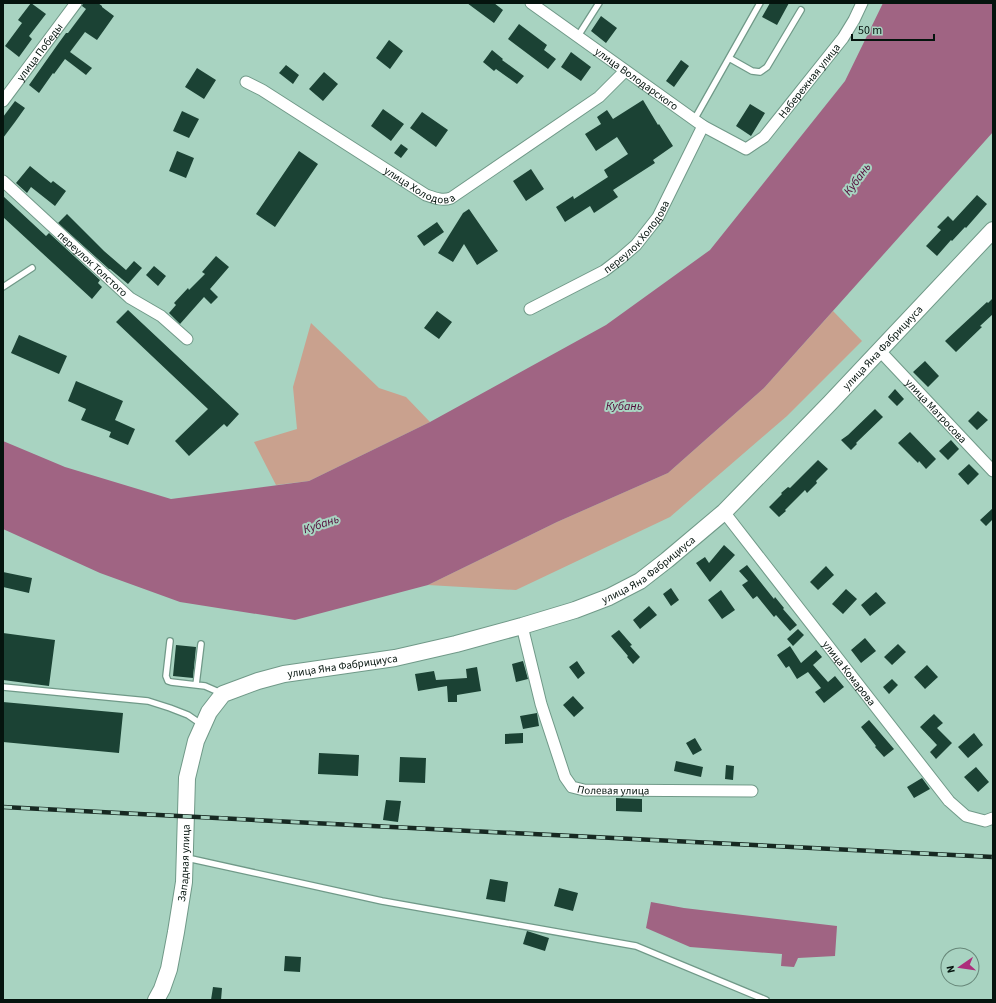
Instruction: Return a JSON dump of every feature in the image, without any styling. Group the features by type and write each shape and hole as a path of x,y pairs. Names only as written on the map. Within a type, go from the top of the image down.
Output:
{"street":[{"name":"улица Победы","path":"3,100 76,3"},
{"name":"улица Володарского","path":"531,3 699,123 746,149"},
{"name":"Набережная улица","path":"746,149 764,137 842,38 854,20 862,3"},
{"name":"улица Холодова","path":"246,82 262,90 426,196 438,200 446,200 599,97 625,71"},
{"name":"переулок Холодова","path":"530,309 604,271 636,245 658,217 699,123"},
{"name":"переулок Толстого","path":"3,181 130,298 161,316 187,340"},
{"name":"улица Яна Фабрициуса","path":"223,694 258,681 284,674 395,658 456,644 576,610 609,597 640,581 724,512 825,409 993,230"},
{"name":"улица Матросова","path":"880,351 993,471"},
{"name":"улица Комарова","path":"724,512 949,801 966,816 989,820"},
{"name":"Полевая улица","path":"522,626 541,704 565,777 572,787 584,790 752,791"},
{"path":"203,725 209,712 223,694"},
{"name":"Западная улица","path":"156,1000 169,969 176,932 184,882 187,778 196,741 203,725"}],"lane":[{"path":"578,36 599,3"},
{"path":"699,123 729,58 760,3"},
{"path":"729,58 752,71 760,72 767,68 801,10"},
{"path":"3,287 32,268"},
{"path":"170,641 166,676 168,680 171,682 205,686 223,694"},
{"path":"196,685 201,644"},
{"path":"3,687 148,701 188,715 203,725"},
{"path":"184,858 382,901 636,946 766,1000"}],"shaded area":[{"path":"833,311 862,341 787,416 670,517 516,590 428,585 557,522 668,473 764,388"},
{"path":"311,323 379,388 406,397 430,422 309,481 276,485 254,442 297,429 293,387"}],"water":[{"name":"Кубань","path":"883,3 993,3 993,132 764,388 668,473 557,522 428,585 295,620 180,602 100,573 3,529 3,441 65,467 171,499 309,481 430,422 606,325 710,250 845,81"},
{"path":"651,902 684,908 837,926 835,956 798,958 794,967 781,966 782,954 690,947 646,928"}],"building":[{"path":"31,3 46,14 29,36 32,39 19,57 5,46 22,23 18,20"},
{"path":"83,3 98,3 114,16 97,40 85,32 70,52 92,68 86,75 65,59 39,93 29,85 66,33 68,33 86,9 82,6"},
{"path":"467,3 494,3 503,10 494,23"},
{"path":"770,3 789,3 777,25 762,17"},
{"path":"601,16 617,28 606,43 591,31"},
{"path":"519,24 547,45 544,50 556,59 548,69 508,39"},
{"path":"389,40 403,51 390,69 376,58"},
{"path":"492,50 503,59 502,60 524,76 517,84 496,69 494,71 483,62"},
{"path":"571,52 591,67 581,81 561,67"},
{"path":"681,60 689,66 674,87 666,81"},
{"path":"286,65 299,75 293,84 279,73"},
{"path":"197,68 216,80 204,99 185,87"},
{"path":"324,72 338,84 323,101 309,89"},
{"path":"643,100 673,146 653,160 655,163 613,190 618,197 594,213 590,206 565,222 556,207 573,196 574,199 608,177 604,170 628,154 617,137 596,151 585,134 601,124 597,117 607,110 613,119"},
{"path":"15,101 25,108 3,138 3,117"},
{"path":"750,104 765,113 751,136 736,126"},
{"path":"383,109 404,124 391,141 371,126"},
{"path":"182,111 199,119 189,138 173,131"},
{"path":"422,112 448,130 436,147 410,128"},
{"path":"401,144 408,149 401,158 394,153"},
{"path":"177,151 194,158 186,178 169,171"},
{"path":"299,151 318,164 275,227 256,214"},
{"path":"30,166 51,183 53,181 66,191 55,206 31,187 27,193 16,183"},
{"path":"531,169 544,189 526,201 513,181"},
{"path":"977,195 987,204 966,228 965,227 952,241 951,240 937,256 926,246 941,230 937,227 948,216 953,221"},
{"path":"3,196 46,236 49,233 100,280 98,283 102,287 92,299 3,217"},
{"path":"469,209 498,251 477,265 464,244 453,262 438,253 463,213"},
{"path":"67,214 104,251 126,270 134,261 142,268 128,284 58,223"},
{"path":"437,222 444,232 424,246 417,236"},
{"path":"216,256 229,267 210,289 218,297 211,304 204,297 180,324 169,313 176,305 174,303 188,288 189,290 205,274 202,272"},
{"path":"154,266 166,276 158,286 146,275"},
{"path":"993,298 993,314 956,352 945,341"},
{"path":"128,310 239,414 227,427 224,424 189,456 175,441 208,409 116,322"},
{"path":"437,311 452,322 439,339 424,328"},
{"path":"19,335 67,356 59,374 11,353"},
{"path":"925,361 939,376 928,387 913,372"},
{"path":"76,381 123,401 115,420 135,429 128,445 109,437 111,432 81,420 86,409 68,401"},
{"path":"895,389 904,399 897,406 888,397"},
{"path":"875,409 883,417 856,443 857,444 851,450 841,440"},
{"path":"978,411 988,420 977,430 968,421"},
{"path":"910,432 936,459 926,469 898,443"},
{"path":"951,440 959,449 948,460 939,451"},
{"path":"818,460 828,469 807,493 805,490 779,517 769,507 782,494 781,493 788,487 790,488"},
{"path":"969,464 979,474 968,485 958,474"},
{"path":"993,508 993,519 986,526 980,520"},
{"path":"724,545 735,555 710,582 696,563 705,557 709,563"},
{"path":"747,565 797,625 790,631 776,615 774,617 757,596 753,599 742,585 748,581 739,571"},
{"path":"826,566 834,575 818,590 810,582"},
{"path":"3,572 32,578 29,593 3,587"},
{"path":"671,588 679,600 671,606 663,594"},
{"path":"846,589 857,599 843,614 832,604"},
{"path":"721,590 735,610 722,619 708,600"},
{"path":"876,592 886,603 870,616 861,605"},
{"path":"649,606 657,615 640,629 633,620"},
{"path":"798,629 804,635 793,646 787,639"},
{"path":"619,630 640,657 633,664 611,636"},
{"path":"3,633 55,640 49,686 3,680"},
{"path":"865,638 876,651 861,663 851,650"},
{"path":"898,644 906,652 892,665 884,657"},
{"path":"176,645 196,647 193,678 173,676"},
{"path":"790,646 801,663 816,650 822,657 813,665 828,682 835,676 844,687 824,703 815,692 821,688 808,672 797,679 789,666 786,668 777,655"},
{"path":"523,661 528,679 516,682 512,664"},
{"path":"577,661 585,673 578,679 569,667"},
{"path":"927,665 938,677 925,689 914,677"},
{"path":"477,667 481,691 457,695 457,702 448,702 447,686 418,691 415,674 434,671 436,680 467,678 466,669"},
{"path":"892,679 898,685 889,694 883,687"},
{"path":"573,696 584,708 574,717 563,705"},
{"path":"3,702 123,713 119,753 3,742"},
{"path":"537,713 539,726 523,729 520,716"},
{"path":"934,714 943,723 937,728 952,743 936,759 930,752 937,745 920,727"},
{"path":"869,720 894,749 884,757 861,727"},
{"path":"523,733 523,743 505,744 505,734"},
{"path":"974,733 983,745 968,758 958,747"},
{"path":"695,738 702,750 693,755 686,743"},
{"path":"319,753 359,755 358,776 318,774"},
{"path":"400,757 426,758 425,783 399,782"},
{"path":"676,761 703,767 701,777 674,771"},
{"path":"726,765 734,766 733,780 725,779"},
{"path":"976,767 989,782 978,792 964,777"},
{"path":"922,778 930,789 914,798 907,787"},
{"path":"616,798 642,799 642,812 616,811"},
{"path":"386,800 401,801 398,822 383,820"},
{"path":"490,879 508,882 505,902 486,899"},
{"path":"559,888 578,893 573,911 554,906"},
{"path":"527,931 549,938 545,951 523,944"},
{"path":"285,956 301,957 300,972 284,971"},
{"path":"213,987 222,988 221,1000 211,1000"}],"railway":[{"path":"3,807 993,857"}]}
